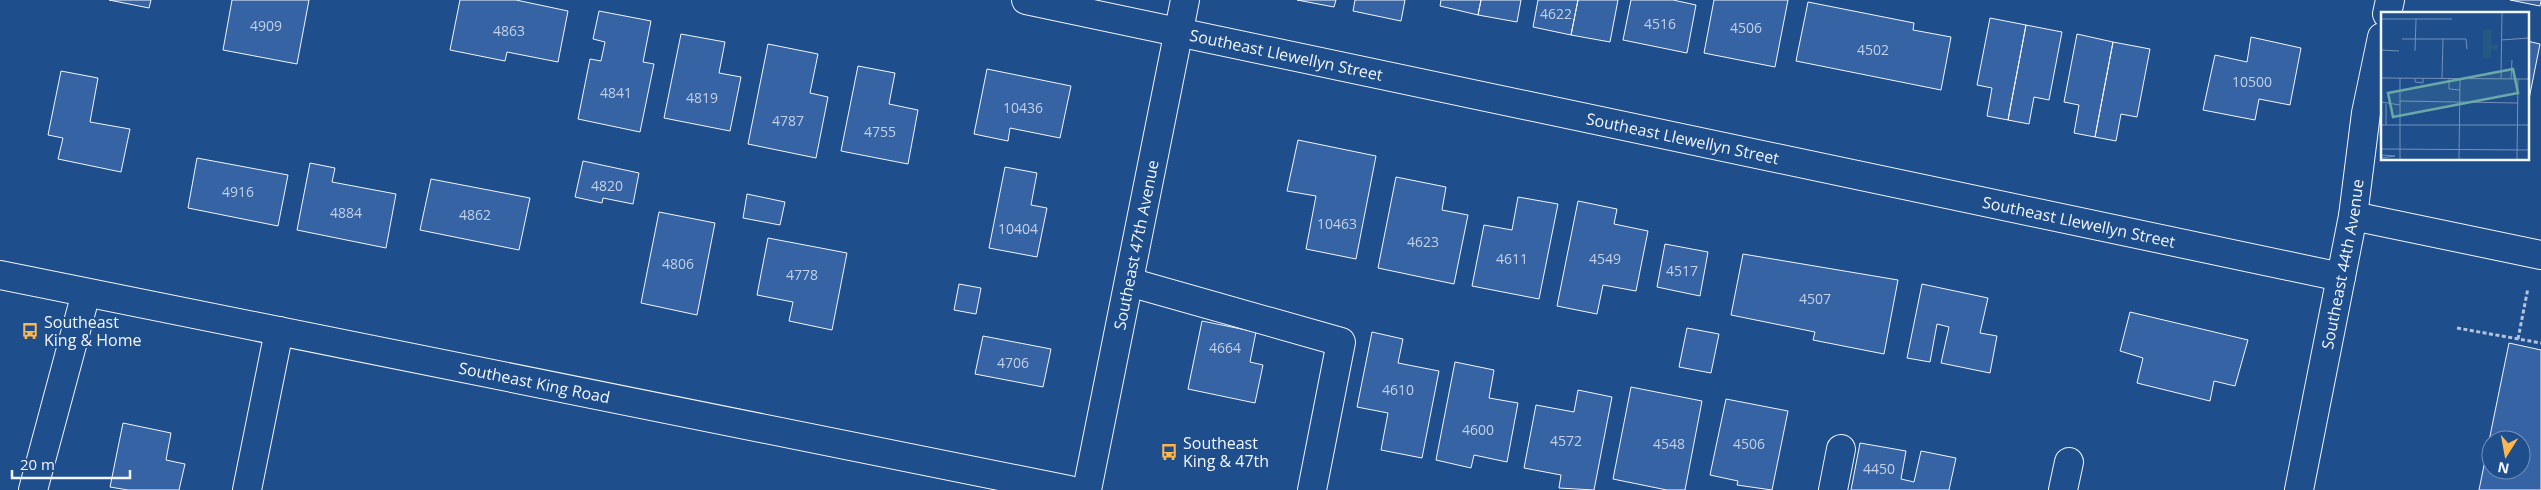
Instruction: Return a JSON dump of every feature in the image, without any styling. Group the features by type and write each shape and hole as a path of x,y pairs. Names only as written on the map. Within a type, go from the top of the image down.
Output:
{"street":[{"name":"Southeast Llewellyn Street","path":"1026,0 2341,277"},
{"name":"Southeast 47th Avenue","path":"1087,490 1185,0"},
{"name":"Southeast 44th Avenue","path":"2299,490 2353,216 2366,113 2381,42"},
{"path":"2353,216 2538,255"},
{"name":"Southeast King Road","path":"0,275 1069,490"},
{"path":"1129,282 1341,342 1312,490"},
{"path":"33,490 86,292"},
{"path":"247,490 279,331"},
{"path":"1833,490 1840,449"},
{"path":"2063,490 2069,462"}],"path":[{"path":"2518,339 2538,255"},
{"path":"2457,328 2541,344"}],"building":[{"path":"109,0 151,0 149,8"},
{"path":"232,0 309,0 297,64 223,50"},
{"path":"460,0 516,0 568,11 558,62 507,52 505,61 450,50"},
{"path":"1297,0 1336,0 1334,7"},
{"path":"1355,0 1405,0 1401,21 1353,11"},
{"path":"1441,0 1481,0 1478,15 1440,6"},
{"path":"1481,0 1521,0 1517,22 1478,15"},
{"path":"1538,0 1578,0 1571,35 1533,27"},
{"path":"1578,0 1618,0 1610,42 1571,35"},
{"path":"1631,0 1673,0 1696,5 1687,53 1623,40"},
{"path":"1714,0 1788,0 1775,67 1704,53"},
{"path":"2510,0 2541,0 2541,1 2540,6"},
{"path":"1808,2 1914,23 1913,30 1951,37 1941,90 1796,61"},
{"path":"599,11 651,21 643,62 654,64 640,132 578,119 590,59 601,61 605,42 593,39"},
{"path":"1990,18 2026,25 2008,120 1987,116 1992,88 1977,85"},
{"path":"2026,25 2062,32 2049,100 2034,97 2029,124 2008,120"},
{"path":"681,34 725,42 719,73 741,77 730,131 664,118"},
{"path":"2077,34 2113,42 2095,137 2074,133 2079,105 2064,102"},
{"path":"2251,37 2301,48 2290,105 2259,99 2255,120 2203,110 2215,55 2247,62"},
{"path":"2528,41 2540,44 2528,104"},
{"path":"2113,42 2150,49 2137,117 2121,114 2116,141 2095,137"},
{"path":"768,44 818,54 810,93 828,97 816,158 748,144"},
{"path":"858,66 895,73 889,104 918,110 908,164 841,151"},
{"path":"987,69 1071,86 1060,138 1010,128 1008,141 974,134"},
{"path":"61,71 98,78 90,122 130,129 121,172 58,159 63,138 48,135"},
{"path":"1298,140 1376,156 1356,259 1306,249 1316,196 1287,191"},
{"path":"197,158 288,175 278,226 188,208"},
{"path":"583,161 639,173 633,204 603,198 602,203 575,197"},
{"path":"310,163 335,168 332,182 396,194 386,248 297,230"},
{"path":"1005,167 1037,173 1031,205 1047,208 1037,257 989,248"},
{"path":"1396,177 1446,187 1442,210 1468,215 1454,284 1378,268"},
{"path":"431,179 530,198 519,250 420,230"},
{"path":"747,194 785,202 780,225 743,218"},
{"path":"1518,197 1558,204 1539,299 1472,286 1484,225 1512,230"},
{"path":"1578,201 1617,209 1614,224 1648,231 1636,291 1603,285 1597,314 1557,306"},
{"path":"659,212 715,223 697,315 641,303"},
{"path":"768,238 847,253 832,330 789,321 793,302 757,295"},
{"path":"1665,244 1708,252 1700,296 1657,287"},
{"path":"1743,254 1898,280 1884,354 1813,340 1815,332 1731,315"},
{"path":"959,284 981,288 976,314 954,310"},
{"path":"1922,284 1988,298 1980,333 1997,336 1990,373 1941,363 1949,327 1937,324 1930,362 1907,358"},
{"path":"2130,312 2248,340 2235,386 2214,381 2210,401 2137,383 2143,358 2120,351"},
{"path":"1202,321 1256,332 1250,362 1263,365 1255,403 1188,389"},
{"path":"1687,328 1719,334 1711,373 1679,367"},
{"path":"1372,332 1403,339 1398,363 1439,371 1422,458 1381,450 1388,413 1357,407"},
{"path":"983,336 1051,349 1043,387 975,374"},
{"path":"2509,343 2541,350 2541,490 2479,490 2481,480 2531,480 2531,430 2491,430"},
{"path":"1455,362 1494,370 1489,398 1518,403 1507,462 1474,455 1471,468 1436,460"},
{"path":"1631,387 1702,401 1685,490 1667,490 1613,479"},
{"path":"1578,390 1612,397 1594,490 1559,488 1561,475 1524,468 1536,405 1574,412"},
{"path":"1726,399 1788,411 1772,490 1737,485 1738,481 1710,475"},
{"path":"123,423 171,433 166,460 185,464 179,490 128,490 110,487"},
{"path":"1860,443 1906,451 1901,479 1914,482 1921,451 1956,458 1949,490 1851,490"}],"place":[{"name":"Southeast King & Home","path":"30,331"},
{"name":"Southeast King & 47th","path":"1169,452"}]}
